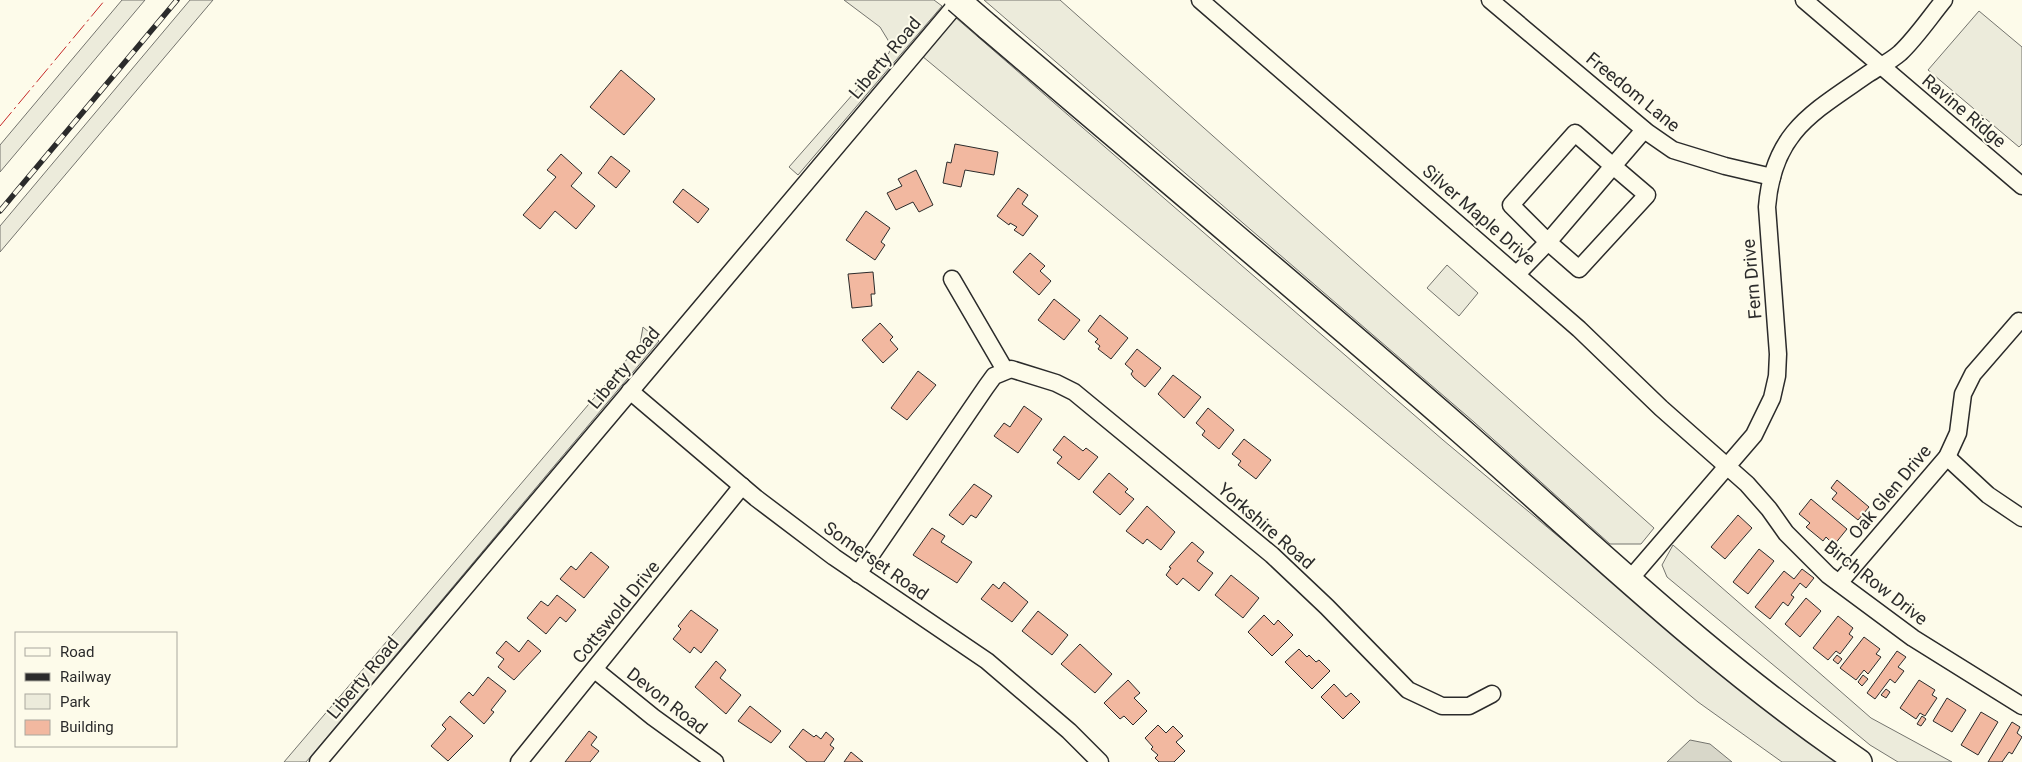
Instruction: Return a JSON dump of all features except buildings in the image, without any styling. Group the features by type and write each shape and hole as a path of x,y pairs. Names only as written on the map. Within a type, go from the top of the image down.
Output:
{"highway":[{"path":"959,0 1767,695 1859,762"}],"street":[{"name":"Liberty Road","path":"318,762 959,0"},
{"name":"Silver Maple Drive","path":"1200,0 1517,274 1727,467"},
{"name":"Freedom Lane","path":"1490,0 1644,130 1673,150 1725,166 1772,177"},
{"name":"Ravine Ridge","path":"1804,0 2022,186"},
{"name":"Fern Drive","path":"1630,579 1754,435 1772,398 1777,376 1778,354 1767,207 1772,177 1783,146 1795,128 1900,53 1944,0"},
{"path":"1517,274 1548,242 1644,130"},
{"path":"1574,133 1614,166 1647,195 1579,270 1511,205 1574,133"},
{"path":"858,574 986,387 994,376 1005,370 952,279"},
{"name":"Oak Glen Drive","path":"1839,583 1947,457 1958,433 1963,394 1973,374 2021,322"},
{"name":"Yorkshire Road","path":"1005,370 1011,369 1056,382 1074,392 1272,555 1327,607 1408,690 1442,706 1469,706 1492,694"},
{"name":"Somerset Road","path":"630,391 742,486 858,574 987,661 1062,725 1100,762"},
{"path":"1947,457 1988,495 2022,518"},
{"name":"Birch Row Drive","path":"1727,467 1769,508 1786,533 1801,550 1839,583 1913,638 2022,706"},
{"name":"Cottswold Drive","path":"519,762 596,670 742,486"},
{"name":"Devon Road","path":"596,670 653,717 715,762"}],"green space":[{"path":"122,0 145,0 0,172 0,145"},
{"path":"190,0 213,0 0,252 0,226"},
{"path":"844,0 934,0 942,6 798,175 789,167 889,53 891,45 880,27"},
{"path":"984,0 1060,0 1654,528 1641,544 1610,544 1474,422"},
{"path":"1979,11 2022,47 2022,144 2019,147 1928,70"},
{"path":"955,17 1443,440 1687,644 1842,762 1782,762 1698,702 922,56"},
{"path":"1447,265 1478,293 1459,316 1427,288"},
{"path":"643,327 659,341 306,762 284,762 640,344"},
{"path":"1673,545 1871,718 1952,762 1898,762 1870,745 1667,577 1662,565"}],"shaded area":[{"path":"1690,740 1710,744 1732,762 1667,762"}],"railway":[{"path":"0,211 177,0"}],"power":[{"path":"0,126 105,0"}]}
